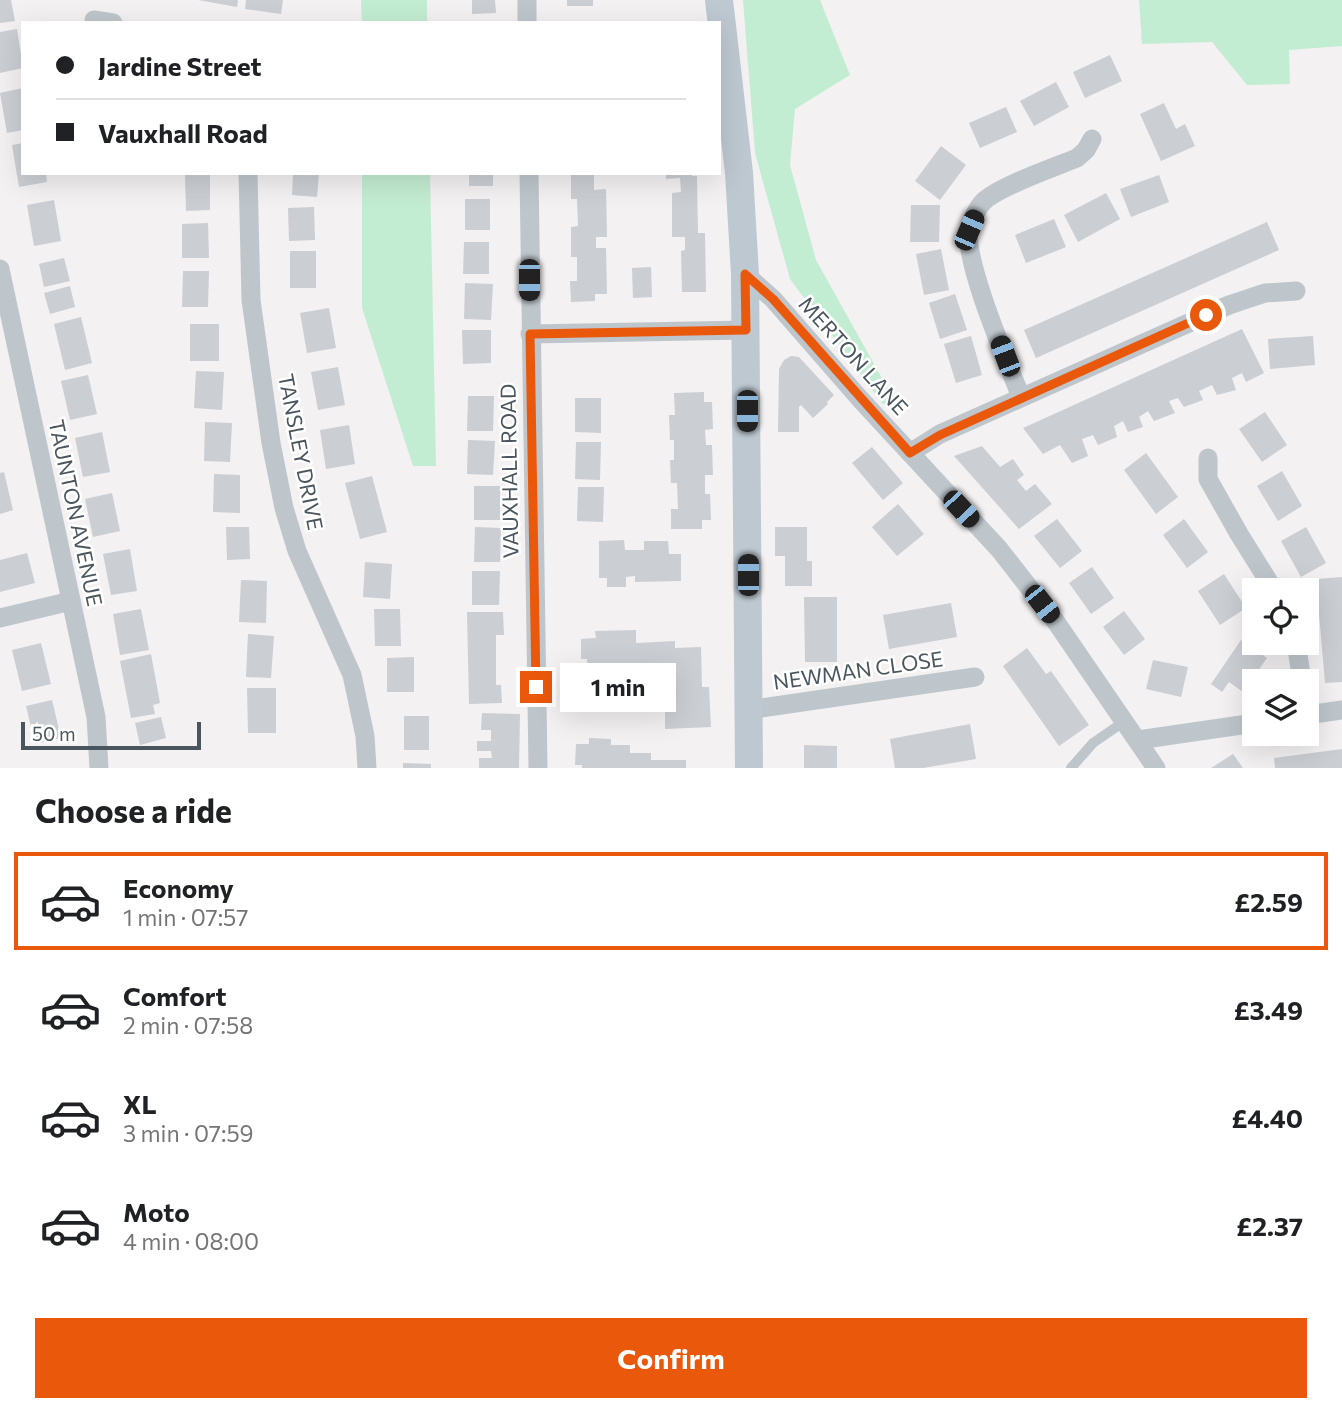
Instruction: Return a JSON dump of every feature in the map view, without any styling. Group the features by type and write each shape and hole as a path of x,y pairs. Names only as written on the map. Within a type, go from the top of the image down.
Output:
{"street":[{"path":"527,0 527,21"},
{"path":"719,0 720,21"},
{"path":"721,32 726,111 739,173 745,274 749,768"},
{"path":"1021,397 989,315 972,258 969,230 984,200 1077,158 1086,150 1092,139"},
{"name":"TANSLEY DRIVE","path":"248,175 251,300 281,495 297,551 352,675 365,736 367,768"},
{"name":"VAUXHALL ROAD","path":"529,175 538,768"},
{"name":"MERTON LANE","path":"745,274 773,299 999,549 1056,622 1156,768"},
{"name":"TAUNTON AVENUE","path":"1,281 96,717 99,768"},
{"path":"910,453 940,435 1021,397 1229,305 1265,293 1296,291"},
{"path":"530,334 746,330"},
{"path":"1208,458 1208,479 1266,578"},
{"path":"0,618 71,601"},
{"name":"NEWMAN CLOSE","path":"748,710 975,677"},
{"path":"1319,713 1342,710"},
{"path":"1138,740 1242,725"}],"lane":[{"path":"1071,768 1093,743 1125,721"}],"green space":[{"path":"361,0 427,0 427,21 362,21"},
{"path":"743,0 820,0 850,75 795,109 790,165 816,260 902,414 882,403 790,279 755,153"},
{"path":"1139,0 1342,0 1342,46 1289,50 1290,84 1247,85 1212,42 1142,44"},
{"path":"362,175 430,175 436,466 413,466 362,308"}],"building":[{"path":"0,0 11,0 15,21 0,23"},
{"path":"198,0 238,0 237,7"},
{"path":"246,0 283,0 281,14 245,9"},
{"path":"472,0 495,0 496,13 472,14"},
{"path":"567,0 593,0 593,6 567,6"},
{"path":"17,29 21,68 0,73 0,32"},
{"path":"1110,55 1122,81 1085,98 1073,72"},
{"path":"1056,82 1069,107 1034,126 1020,101"},
{"path":"21,88 21,130 7,133 0,93"},
{"path":"1164,103 1176,129 1185,124 1195,146 1161,161 1140,114"},
{"path":"1006,107 1017,132 980,148 969,123"},
{"path":"21,143 21,175 46,175 47,182 19,187 12,145"},
{"path":"941,146 966,165 940,200 915,181"},
{"path":"185,175 210,175 210,210 186,211"},
{"path":"293,175 319,175 317,197 292,195"},
{"path":"469,175 493,175 493,186 469,186"},
{"path":"571,175 594,175 594,190 606,189 607,237 596,237 596,248 606,248 607,294 595,294 595,301 571,302 570,281 577,281 577,257 571,257 571,227 578,226 577,199 571,199"},
{"path":"666,175 697,176 698,233 705,233 706,292 682,292 681,251 685,250 685,237 672,237 672,193 681,192 680,178 666,179"},
{"path":"1159,175 1169,202 1131,217 1120,189"},
{"path":"1106,193 1120,219 1078,242 1064,215"},
{"path":"465,199 490,199 490,230 465,230"},
{"path":"54,200 61,241 34,246 27,205"},
{"path":"911,205 940,205 939,242 910,242"},
{"path":"314,207 315,240 289,241 288,208"},
{"path":"1054,219 1066,247 1026,263 1015,235"},
{"path":"1267,222 1279,250 1036,358 1024,330"},
{"path":"208,223 209,258 182,258 182,224"},
{"path":"464,242 489,242 489,274 463,274"},
{"path":"941,249 949,290 924,295 916,254"},
{"path":"290,251 316,251 316,288 290,288"},
{"path":"64,258 70,281 44,287 39,264"},
{"path":"651,267 652,297 633,298 632,268"},
{"path":"183,271 209,271 208,307 182,307"},
{"path":"465,283 493,284 491,320 464,319"},
{"path":"70,286 75,307 50,314 44,293"},
{"path":"955,294 967,330 940,339 929,303"},
{"path":"329,308 336,348 307,353 300,313"},
{"path":"81,317 92,363 65,370 54,324"},
{"path":"190,324 219,324 219,361 190,361"},
{"path":"1242,329 1264,373 1246,382 1242,373 1232,378 1236,390 1217,395 1212,385 1199,391 1203,400 1184,407 1178,398 1169,401 1175,413 1154,421 1148,411 1139,417 1143,427 1128,432 1123,421 1114,426 1117,437 1098,445 1093,435 1082,439 1088,456 1072,463 1060,445 1043,454 1023,428"},
{"path":"462,330 491,330 491,363 463,364"},
{"path":"971,336 982,375 956,383 944,344"},
{"path":"1313,336 1315,365 1270,369 1268,339"},
{"path":"791,356 799,357 834,395 813,418 801,405 799,407 799,432 778,432 779,369 784,360"},
{"path":"338,367 345,405 318,410 311,372"},
{"path":"196,371 224,372 222,410 194,408"},
{"path":"88,375 97,414 70,420 61,381"},
{"path":"704,392 704,402 712,402 713,429 705,430 706,445 712,445 713,475 705,475 705,494 710,494 711,520 702,520 702,529 671,529 671,509 678,509 677,483 671,483 670,460 674,460 674,440 670,440 669,415 675,415 674,393"},
{"path":"468,396 494,396 493,431 467,431"},
{"path":"575,398 601,398 601,433 575,432"},
{"path":"1265,412 1287,445 1262,462 1239,429"},
{"path":"205,422 232,423 230,462 204,461"},
{"path":"349,425 355,464 326,469 320,430"},
{"path":"102,432 110,472 83,477 75,438"},
{"path":"468,440 495,441 493,475 467,474"},
{"path":"576,442 601,442 600,480 575,479"},
{"path":"982,446 1000,467 1013,459 1024,475 1017,480 1026,491 1035,484 1052,504 1019,529 954,456"},
{"path":"872,447 903,483 883,500 852,463"},
{"path":"1146,453 1178,497 1156,514 1124,470"},
{"path":"1282,471 1302,506 1278,521 1257,486"},
{"path":"4,472 13,510 0,514 0,473"},
{"path":"214,474 240,475 240,513 213,512"},
{"path":"372,476 387,532 360,539 345,483"},
{"path":"474,486 500,486 500,520 474,520"},
{"path":"578,487 604,487 603,522 577,521"},
{"path":"112,493 120,531 93,537 85,499"},
{"path":"898,504 924,534 897,556 872,527"},
{"path":"1057,519 1082,551 1060,568 1034,536"},
{"path":"1184,519 1208,552 1187,568 1163,535"},
{"path":"226,527 249,527 250,559 227,560"},
{"path":"475,527 501,528 500,562 474,562"},
{"path":"775,527 807,527 807,561 812,561 812,586 785,586 785,556 775,556"},
{"path":"1306,527 1326,563 1301,577 1281,541"},
{"path":"624,540 625,550 644,550 644,541 668,541 669,554 681,554 681,581 635,582 635,576 626,577 626,587 607,587 607,578 599,578 599,541"},
{"path":"130,549 137,591 111,595 103,554"},
{"path":"27,553 35,583 0,592 0,560"},
{"path":"365,562 392,564 390,599 363,597"},
{"path":"1092,567 1114,598 1091,614 1069,583"},
{"path":"472,571 500,571 499,605 472,605"},
{"path":"1224,574 1242,602 1242,611 1220,625 1198,591"},
{"path":"1342,577 1342,682 1325,683 1319,579"},
{"path":"241,580 267,581 266,623 239,622"},
{"path":"804,597 837,597 837,662 805,662"},
{"path":"951,603 957,637 889,649 883,615"},
{"path":"141,609 149,650 120,655 113,614"},
{"path":"374,609 400,609 401,646 375,646"},
{"path":"1124,611 1145,639 1124,655 1103,627"},
{"path":"467,612 503,612 504,635 496,635 496,685 501,685 502,703 469,704"},
{"path":"636,630 636,643 675,641 675,648 701,647 702,687 709,687 711,727 665,729 665,697 645,698 645,691 625,692 625,685 606,686 606,677 588,678 587,659 581,659 581,639 596,638 595,631"},
{"path":"248,634 274,636 271,678 246,677"},
{"path":"1241,640 1242,655 1263,655 1267,658 1259,669 1242,669 1242,691 1229,682 1222,692 1211,684"},
{"path":"41,643 51,684 22,691 12,650"},
{"path":"1027,648 1046,674 1051,671 1089,725 1059,746 1003,666"},
{"path":"151,654 160,703 153,705 155,714 131,718 120,661"},
{"path":"414,657 414,692 387,692 387,658"},
{"path":"1153,660 1188,667 1181,697 1146,689"},
{"path":"247,688 276,688 276,733 248,733"},
{"path":"52,700 61,738 35,744 26,706"},
{"path":"482,713 520,714 519,768 479,768 479,758 492,758 491,751 477,751 477,741 491,741 491,730 481,730"},
{"path":"404,716 429,716 429,750 404,750"},
{"path":"161,717 166,738 140,745 135,723"},
{"path":"970,724 976,759 923,768 895,768 890,739"},
{"path":"589,738 611,739 611,745 630,745 630,753 651,753 651,760 686,760 686,768 582,768 582,765 575,765 576,744 589,744"},
{"path":"804,745 837,746 837,768 804,768"},
{"path":"1342,749 1342,768 1275,768 1274,758"},
{"path":"1233,754 1243,768 1211,768"},
{"path":"403,763 431,764 431,768 403,768"}],"route":[{"path":"536,687 530,334 746,330 745,274 773,299 910,453 940,435 1021,397 1206,315"}]}
